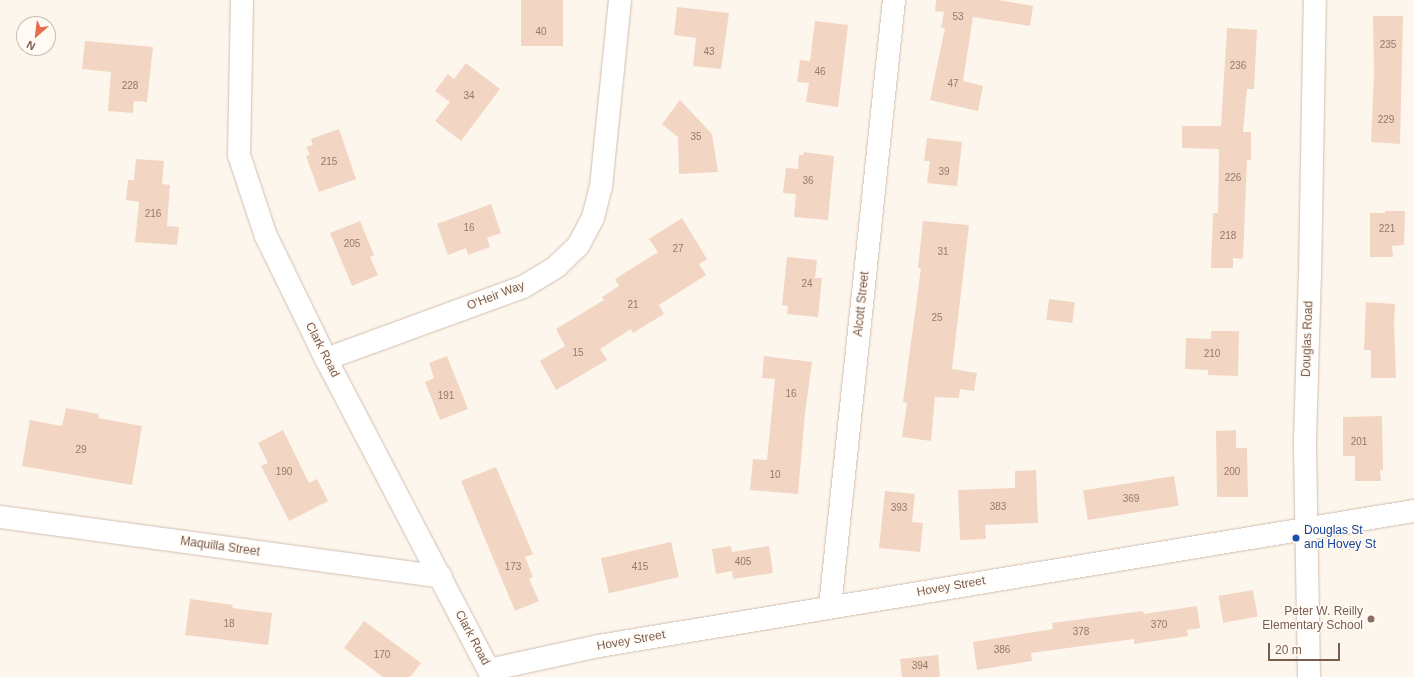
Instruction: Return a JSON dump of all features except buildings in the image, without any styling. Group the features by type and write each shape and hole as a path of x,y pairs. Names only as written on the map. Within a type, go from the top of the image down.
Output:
{"street":[{"name":"Clark Road","path":"242,0 239,155 266,236 326,359 441,577 490,674"},
{"name":"O'Heir Way","path":"326,359 522,287 556,267 578,246 593,218 601,187 620,0"},
{"name":"Alcott Street","path":"830,607 894,0"},
{"name":"Douglas Road","path":"1309,677 1304,440 1310,276 1315,0"},
{"name":"Hovey Street","path":"490,674 599,646 1414,511"},
{"name":"Maquilla Street","path":"0,517 441,577"}],"place":[{"name":"Douglas St and Hovey St","path":"1296,538"},
{"name":"Peter W. Reilly Elementary School","path":"1371,619"}]}
